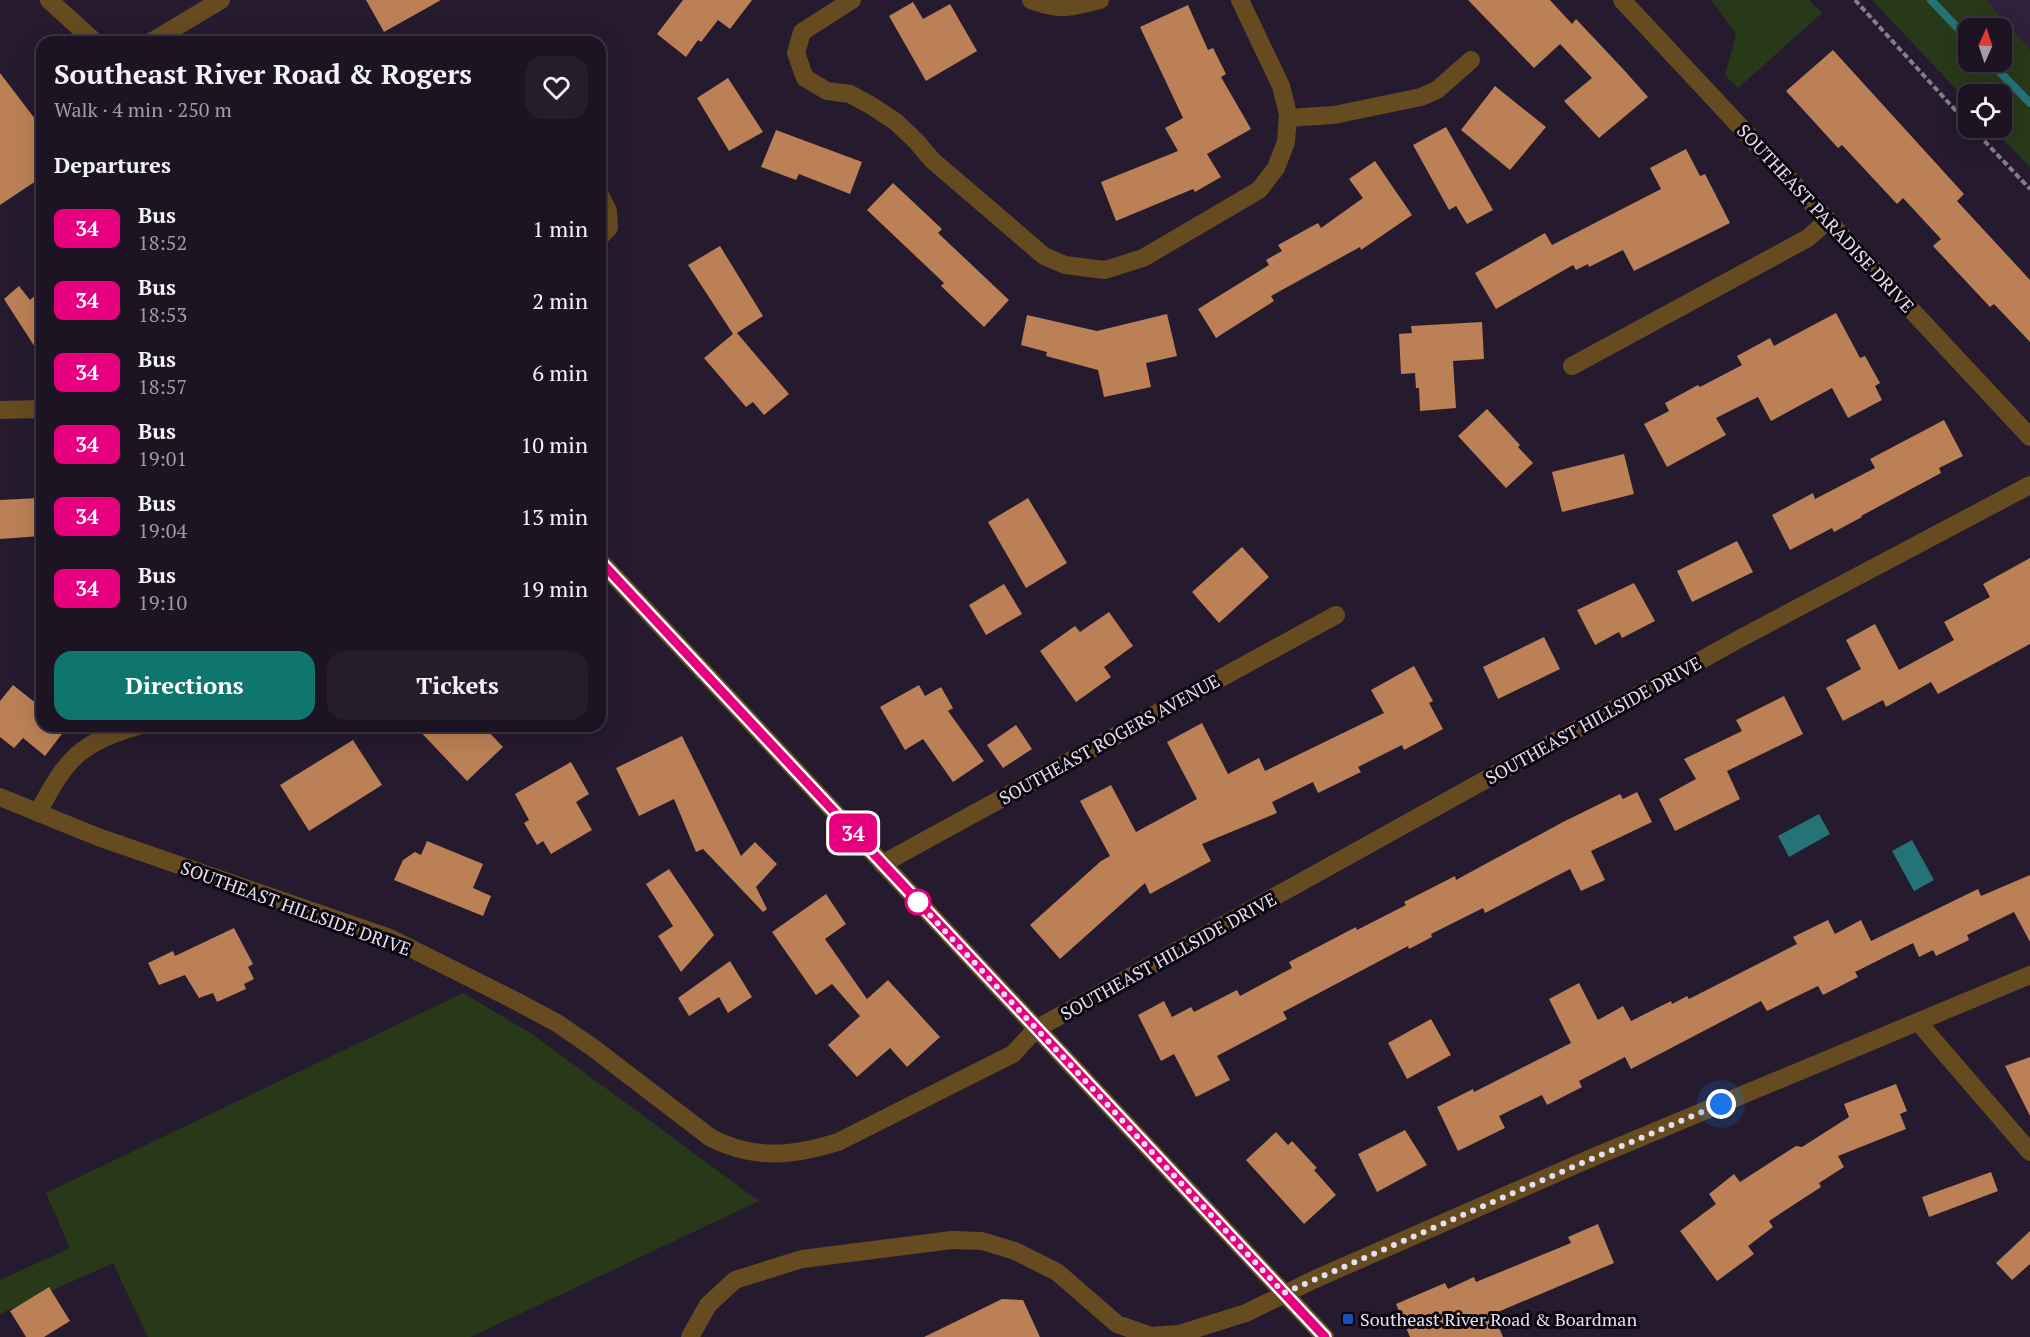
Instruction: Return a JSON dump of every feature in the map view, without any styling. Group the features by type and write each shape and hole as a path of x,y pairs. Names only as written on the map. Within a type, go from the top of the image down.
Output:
{"street":[{"path":"49,0 88,36"},
{"path":"161,36 221,0"},
{"path":"852,0 802,32 796,53 805,78 827,91 850,94 896,122 933,160 1044,256 1065,265 1105,270 1143,258 1259,190 1276,168 1286,142 1288,118 1281,86 1240,0"},
{"path":"1031,0 1050,7 1072,8 1100,0"},
{"name":"SOUTHEAST PARADISE DRIVE","path":"1622,0 2030,437"},
{"path":"1288,118 1334,115 1421,97 1437,90 1471,60"},
{"path":"606,207 609,228 606,231"},
{"path":"1572,366 1808,238 1828,220"},
{"path":"0,410 36,410"},
{"name":"SOUTHEAST HILLSIDE DRIVE","path":"0,797 98,837 390,938 557,1023 711,1138 730,1148 759,1153 785,1154 812,1150 838,1142 1013,1054 1036,1029 1731,644 2030,485"},
{"path":"606,568 1325,1337"},
{"name":"SOUTHEAST ROGERS AVENUE","path":"882,864 1336,615"},
{"path":"38,813 52,786 75,755 99,739 120,732"},
{"path":"690,1337 708,1305 735,1280 802,1259 952,1240 982,1241 1015,1251 1057,1272 1114,1330 1151,1336 1196,1333 1246,1313 1284,1293 1589,1160 2030,975"},
{"path":"1918,1022 2030,1152"}],"path":[{"path":"1855,0 1958,113"},
{"path":"1982,138 2030,189"}],"shaded area":[{"path":"1711,0 1809,0 1822,13 1738,88 1725,75 1736,34"},
{"path":"1872,0 1986,0 2002,18 1958,18 1958,72 2012,72 2012,30 2030,50 2030,167 2002,138 2012,138 2012,84 1958,84 1958,91"},
{"path":"1986,0 2030,0 2030,50 2012,30 2012,18 2002,18"},
{"path":"1819,814 1830,834 1789,857 1778,836"},
{"path":"1912,840 1934,880 1914,891 1892,851"},
{"path":"463,993 532,1034 759,1201 471,1337 148,1337 113,1263 0,1314 0,1280 70,1248 46,1193"}],"building":[{"path":"366,0 441,0 384,32"},
{"path":"683,0 752,0 730,29 718,20 701,42 698,40 686,57 657,34"},
{"path":"1468,0 1550,0 1572,24 1576,19 1648,97 1599,138 1564,101 1592,78 1560,44 1534,68"},
{"path":"913,2 923,19 950,4 977,51 926,81 889,16"},
{"path":"1188,5 1208,50 1213,48 1226,74 1221,77 1251,129 1207,154 1221,177 1195,192 1193,189 1116,221 1101,182 1178,151 1165,128 1183,118 1140,27"},
{"path":"1833,50 1964,194 1957,201 2030,280 2030,342 1994,304 1990,307 1933,246 1941,239 1903,198 1897,204 1842,145 1838,148 1786,91"},
{"path":"0,73 36,120 36,181 0,205"},
{"path":"728,78 763,132 729,151 697,98"},
{"path":"1495,86 1546,127 1510,170 1461,130"},
{"path":"1446,127 1493,210 1467,224 1456,206 1449,210 1413,145"},
{"path":"776,130 862,162 850,194 799,174 796,180 761,167"},
{"path":"1686,149 1700,176 1705,174 1730,223 1634,271 1623,250 1589,267 1588,264 1576,270 1573,265 1496,309 1475,273 1545,233 1552,245 1661,189 1650,168"},
{"path":"1375,161 1412,215 1361,250 1360,247 1271,296 1274,301 1216,338 1198,309 1269,265 1266,260 1282,251 1278,245 1318,223 1321,228 1363,198 1349,179"},
{"path":"893,183 942,229 938,233 1009,300 984,327 941,286 944,283 867,210"},
{"path":"720,246 763,316 737,333 789,394 764,415 753,402 746,407 704,358 733,334 688,265"},
{"path":"19,286 30,300 36,295 36,349 4,299"},
{"path":"1836,313 1860,358 1865,356 1880,383 1875,386 1882,400 1848,418 1832,388 1771,421 1758,397 1716,418 1726,435 1667,467 1644,424 1669,411 1665,403 1742,365 1737,356 1770,338 1774,346"},
{"path":"1167,314 1177,356 1146,363 1151,387 1104,397 1098,370 1046,356 1047,352 1021,345 1027,315 1097,331"},
{"path":"1482,322 1484,359 1453,361 1456,408 1420,411 1419,388 1416,388 1415,373 1401,374 1399,334 1412,333 1411,326"},
{"path":"1487,409 1533,463 1506,488 1458,436"},
{"path":"1944,420 1963,456 1939,468 1941,473 1862,517 1834,532 1832,528 1790,550 1772,515 1813,493 1815,499 1875,468 1870,459"},
{"path":"1624,454 1634,494 1562,512 1552,472"},
{"path":"36,498 36,536 0,539 0,500"},
{"path":"1028,498 1067,563 1026,588 988,522"},
{"path":"1737,541 1753,572 1692,602 1677,571"},
{"path":"1242,547 1269,577 1219,623 1192,592"},
{"path":"2030,558 2030,644 1938,694 1931,682 1886,707 1883,700 1843,721 1826,688 1861,669 1846,640 1875,624 1899,670 1954,640 1944,622 1990,597 1983,584"},
{"path":"1634,583 1655,621 1622,638 1619,632 1595,645 1577,610"},
{"path":"1004,584 1022,614 986,635 969,605"},
{"path":"1109,612 1133,646 1104,667 1111,677 1076,702 1040,651 1075,626 1080,632"},
{"path":"1544,637 1560,669 1498,699 1483,667"},
{"path":"1414,666 1433,701 1429,703 1443,729 1404,750 1402,745 1358,767 1361,772 1318,793 1313,782 1272,802 1277,813 1202,844 1211,861 1150,894 1145,883 1060,959 1030,925 1101,861 1110,856 1080,801 1111,785 1136,832 1197,799 1167,742 1202,723 1228,774 1259,758 1265,771 1384,713 1371,690"},
{"path":"13,685 36,703 36,732 63,732 45,756 23,738 14,748 0,737 0,701"},
{"path":"919,685 925,696 941,687 953,708 948,711 984,761 953,782 923,739 905,750 880,707"},
{"path":"1784,696 1803,734 1727,771 1740,799 1675,831 1659,799 1696,779 1684,759 1742,731 1736,720"},
{"path":"1016,725 1032,749 1003,768 987,745"},
{"path":"421,732 489,732 503,747 467,781"},
{"path":"682,736 741,856 755,842 777,864 756,887 767,909 763,912 703,849 696,852 674,799 639,816 616,768"},
{"path":"353,740 382,785 309,831 280,785"},
{"path":"571,762 589,794 576,802 592,830 551,854 543,841 537,845 524,823 529,820 515,794"},
{"path":"1637,792 1652,822 1591,851 1605,880 1581,891 1570,869 1485,913 1483,908 1431,934 1432,937 1409,949 1408,946 1283,1012 1287,1019 1217,1056 1230,1080 1196,1097 1174,1054 1161,1061 1138,1015 1164,1001 1172,1017 1191,1007 1194,1012 1237,990 1240,996 1292,968 1289,962 1356,927 1357,930 1406,905 1404,902 1455,876 1456,880 1620,794 1623,799"},
{"path":"427,841 483,864 473,888 491,896 483,916 394,880 403,860 415,852 421,855"},
{"path":"669,869 714,935 681,972 658,936 673,926 646,884"},
{"path":"2030,875 2030,942 2014,912 1967,935 1969,940 1936,956 1933,950 1919,957 1913,943 1855,972 1858,977 1823,995 1818,986 1767,1011 1761,1001 1631,1069 1625,1057 1579,1081 1582,1087 1547,1105 1542,1095 1499,1116 1505,1128 1458,1151 1437,1107 1473,1089 1474,1092 1571,1043 1549,999 1579,983 1598,1020 1623,1006 1631,1021 1671,1001 1672,1004 1687,996 1689,999 1797,944 1793,937 1828,920 1835,934 1861,920 1871,941 1978,889 1981,896"},
{"path":"826,894 846,924 825,939 867,999 888,980 940,1037 907,1067 890,1048 857,1077 828,1045 860,1016 832,984 816,995 772,932"},
{"path":"234,928 253,964 248,967 254,979 244,984 246,989 217,1002 213,993 199,998 185,975 159,985 148,963 173,951 175,956"},
{"path":"730,961 752,997 728,1013 719,997 689,1016 678,998"},
{"path":"1431,1019 1451,1055 1407,1079 1388,1043"},
{"path":"2030,1057 2030,1116 2005,1066"},
{"path":"1896,1084 1907,1111 1900,1114 1906,1129 1838,1156 1844,1167 1819,1183 1821,1187 1769,1221 1773,1227 1748,1246 1754,1254 1717,1281 1680,1231 1716,1204 1709,1194 1734,1174 1740,1182 1796,1146 1802,1147 1849,1117 1844,1104"},
{"path":"1405,1130 1427,1165 1377,1192 1358,1154"},
{"path":"1276,1132 1288,1145 1292,1141 1317,1168 1314,1170 1336,1195 1304,1224 1246,1160"},
{"path":"1991,1172 1998,1191 1929,1217 1922,1197"},
{"path":"1598,1224 1614,1263 1493,1314 1503,1337 1410,1337 1396,1304 1445,1283 1448,1289 1474,1277 1476,1282 1571,1243 1568,1237"},
{"path":"2030,1231 2030,1264 2012,1280 1996,1263"},
{"path":"49,1287 70,1321 44,1337 26,1337 10,1311"},
{"path":"1002,1299 1023,1300 1040,1337 924,1337"}],"waterway":[{"path":"1931,0 1958,28"},
{"path":"2000,72 2030,103"}],"bus line":[{"name":"34","path":"606,567 1325,1337"}],"place":[{"name":"Southeast River Road & Boardman","path":"1348,1319"}],"route":[{"path":"918,902 913,897 1284,1293 1721,1104"}]}
